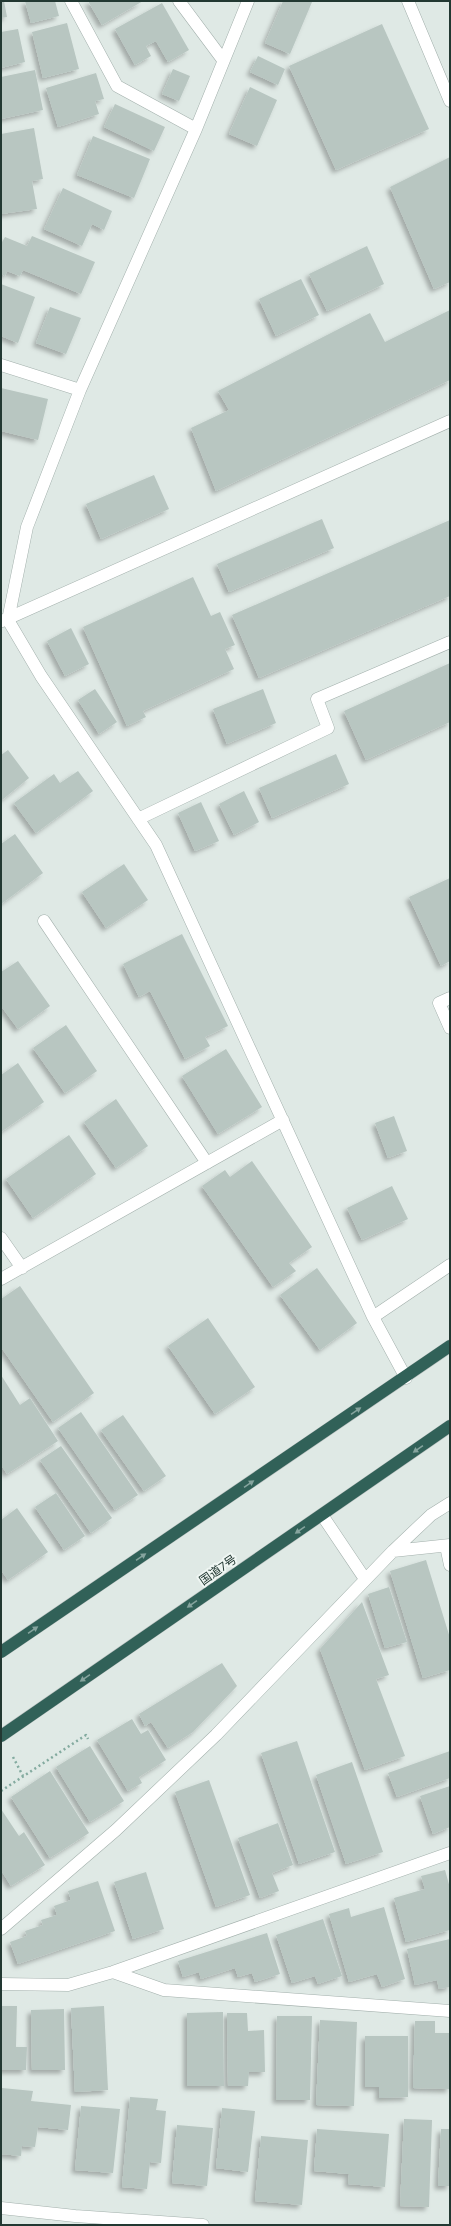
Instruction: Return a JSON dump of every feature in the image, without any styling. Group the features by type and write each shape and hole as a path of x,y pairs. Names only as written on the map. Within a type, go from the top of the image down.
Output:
{"highway":[{"path":"1,1652 406,1378 445,1350"},
{"name":"国道7号","path":"1,1736 450,1426"}],"street":[{"path":"70,1 117,86 196,129"},
{"path":"180,1 223,60"},
{"path":"248,1 196,129 80,390 27,527 4,621 156,845 373,1317 406,1378"},
{"path":"408,1 450,101"},
{"path":"1,365 80,390"},
{"path":"4,621 450,421"},
{"path":"138,819 328,728 317,699 450,642"},
{"path":"44,921 207,1163"},
{"path":"450,998 440,1003 450,1028"},
{"path":"1,1280 283,1120"},
{"path":"1,1238 22,1268"},
{"path":"373,1317 450,1265"},
{"path":"1,1929 116,1830 210,1741 392,1551 431,1515 450,1503"},
{"path":"322,1515 365,1579"},
{"path":"392,1551 448,1545 450,1565"},
{"path":"1,1984 68,1985 113,1972 450,1853"},
{"path":"113,1972 164,1990 450,2011"},
{"path":"1,2208 75,2216 203,2225"}],"path":[{"path":"1,1791 86,1735 88,1739"}],"building":[{"path":"1,1 4,1 7,17 1,18"},
{"path":"25,1 55,1 59,16 31,23"},
{"path":"88,1 143,1 102,25"},
{"path":"283,1 312,2 290,54 265,43"},
{"path":"162,3 189,50 168,62 156,41 146,46 151,56 135,65 115,29"},
{"path":"67,23 79,69 43,78 32,32"},
{"path":"382,24 429,129 336,170 289,66"},
{"path":"18,29 25,62 1,68 1,32"},
{"path":"258,56 285,69 278,85 250,72"},
{"path":"173,69 190,76 179,101 162,94"},
{"path":"35,70 43,110 1,119 1,77"},
{"path":"96,73 104,99 95,101 99,114 58,127 46,88"},
{"path":"250,87 277,100 257,146 229,134"},
{"path":"115,104 165,127 154,151 104,127"},
{"path":"34,128 43,179 32,181 37,209 1,214 1,134"},
{"path":"93,136 150,159 134,198 77,175"},
{"path":"450,157 450,282 434,289 390,187"},
{"path":"63,188 112,211 104,230 92,224 82,246 44,229"},
{"path":"32,236 95,262 81,294 23,270 20,276 7,271 5,276 1,274 1,244 5,237 27,246"},
{"path":"367,246 384,284 327,311 309,274"},
{"path":"301,279 319,315 276,336 259,299"},
{"path":"1,284 35,297 18,343 1,336"},
{"path":"50,307 81,318 66,354 36,343"},
{"path":"450,310 450,380 216,491 191,428 229,410 218,391 370,313 385,342"},
{"path":"1,388 48,399 38,440 1,431"},
{"path":"154,475 169,509 101,539 86,504"},
{"path":"322,519 334,548 229,592 217,564"},
{"path":"450,520 450,596 259,678 232,615"},
{"path":"193,577 211,616 220,612 235,645 225,649 234,669 143,711 146,717 127,726 83,627"},
{"path":"71,628 89,664 65,676 47,641"},
{"path":"450,663 450,722 366,760 344,711"},
{"path":"95,689 117,722 99,734 78,700"},
{"path":"263,689 276,723 227,744 213,709"},
{"path":"8,750 29,778 2,800 1,755"},
{"path":"336,754 349,784 272,818 259,788"},
{"path":"78,771 93,791 36,833 14,803 54,774 60,783"},
{"path":"244,791 259,822 234,835 219,804"},
{"path":"201,802 219,841 195,851 178,813"},
{"path":"15,834 43,873 1,904 1,844"},
{"path":"124,864 148,900 106,928 82,892"},
{"path":"450,878 450,961 441,966 409,897"},
{"path":"182,934 228,1026 205,1037 210,1046 185,1059 150,991 139,997 123,964"},
{"path":"18,961 50,1006 18,1029 1,1006 1,972"},
{"path":"66,1025 97,1071 65,1093 33,1048"},
{"path":"226,1049 262,1107 218,1134 182,1076"},
{"path":"18,1063 44,1102 1,1132 1,1075"},
{"path":"116,1099 148,1146 116,1168 84,1122"},
{"path":"394,1116 407,1151 388,1158 375,1123"},
{"path":"69,1135 96,1174 33,1218 6,1179"},
{"path":"252,1161 312,1247 289,1263 296,1271 273,1287 202,1186 225,1170 230,1177"},
{"path":"392,1186 408,1219 362,1240 347,1208"},
{"path":"317,1268 357,1323 320,1350 280,1295"},
{"path":"20,1286 94,1393 53,1422 1,1347 1,1299"},
{"path":"208,1318 255,1387 215,1414 168,1346"},
{"path":"1,1375 20,1405 30,1398 58,1441 7,1474 1,1465"},
{"path":"81,1412 138,1495 115,1510 58,1428"},
{"path":"123,1415 166,1476 144,1491 101,1430"},
{"path":"61,1446 112,1518 91,1533 40,1460"},
{"path":"56,1493 85,1536 64,1550 35,1507"},
{"path":"17,1508 48,1552 8,1580 1,1570 1,1520"},
{"path":"426,1560 450,1638 450,1670 423,1678 390,1571"},
{"path":"389,1587 407,1642 385,1648 368,1594"},
{"path":"362,1602 389,1675 376,1679 405,1756 365,1770 320,1649"},
{"path":"222,1663 237,1686 193,1732 168,1748 151,1722 145,1726 139,1714"},
{"path":"132,1719 141,1734 148,1730 166,1760 139,1777 142,1783 128,1791 97,1740"},
{"path":"297,1741 335,1852 299,1864 261,1753"},
{"path":"90,1746 124,1801 90,1822 56,1767"},
{"path":"450,1751 450,1778 397,1797 388,1773"},
{"path":"352,1762 383,1852 346,1864 316,1775"},
{"path":"50,1771 89,1833 50,1858 11,1797"},
{"path":"209,1780 250,1895 216,1907 175,1792"},
{"path":"450,1786 450,1827 433,1834 420,1796"},
{"path":"1,1809 19,1836 24,1832 45,1865 11,1886 1,1870"},
{"path":"278,1823 293,1865 272,1873 279,1891 260,1898 238,1838"},
{"path":"445,1870 450,1888 450,1930 406,1942 394,1898 425,1889 421,1876"},
{"path":"146,1872 164,1929 133,1939 114,1882"},
{"path":"98,1881 115,1931 18,1964 10,1942 27,1936 25,1931 43,1925 41,1920 57,1915 54,1906 71,1900 68,1891"},
{"path":"384,1907 405,1979 382,1987 377,1974 349,1982 329,1914 349,1908 351,1917"},
{"path":"323,1919 342,1976 318,1984 315,1976 292,1983 276,1935"},
{"path":"267,1933 280,1974 255,1982 252,1973 238,1977 235,1968 201,1979 199,1972 183,1977 178,1961"},
{"path":"450,1939 450,1987 439,1989 437,1980 415,1985 407,1949"},
{"path":"1,2006 17,2006 16,2047 27,2047 26,2070 1,2070"},
{"path":"104,2006 108,2090 75,2092 71,2008"},
{"path":"64,2009 65,2070 32,2070 31,2010"},
{"path":"223,2012 224,2086 187,2086 187,2013"},
{"path":"227,2013 247,2013 248,2031 264,2030 265,2072 249,2072 248,2086 228,2086"},
{"path":"277,2016 312,2016 310,2100 276,2100"},
{"path":"320,2020 357,2022 354,2106 316,2105"},
{"path":"415,2021 435,2021 435,2033 450,2033 450,2089 413,2088"},
{"path":"365,2036 408,2036 408,2097 379,2098 379,2087 365,2087"},
{"path":"2,2088 33,2091 31,2101 71,2105 68,2130 38,2127 35,2147 22,2146 21,2156 1,2154"},
{"path":"130,2097 158,2099 156,2110 166,2111 161,2163 150,2162 147,2189 122,2187"},
{"path":"81,2106 120,2109 113,2173 75,2170"},
{"path":"222,2108 255,2111 248,2172 216,2168"},
{"path":"404,2119 432,2120 429,2207 400,2206"},
{"path":"177,2125 213,2128 207,2186 172,2183"},
{"path":"317,2129 389,2134 385,2187 348,2184 349,2174 314,2171"},
{"path":"441,2129 450,2129 450,2186 438,2186"},
{"path":"261,2136 308,2140 302,2205 255,2201"}]}
